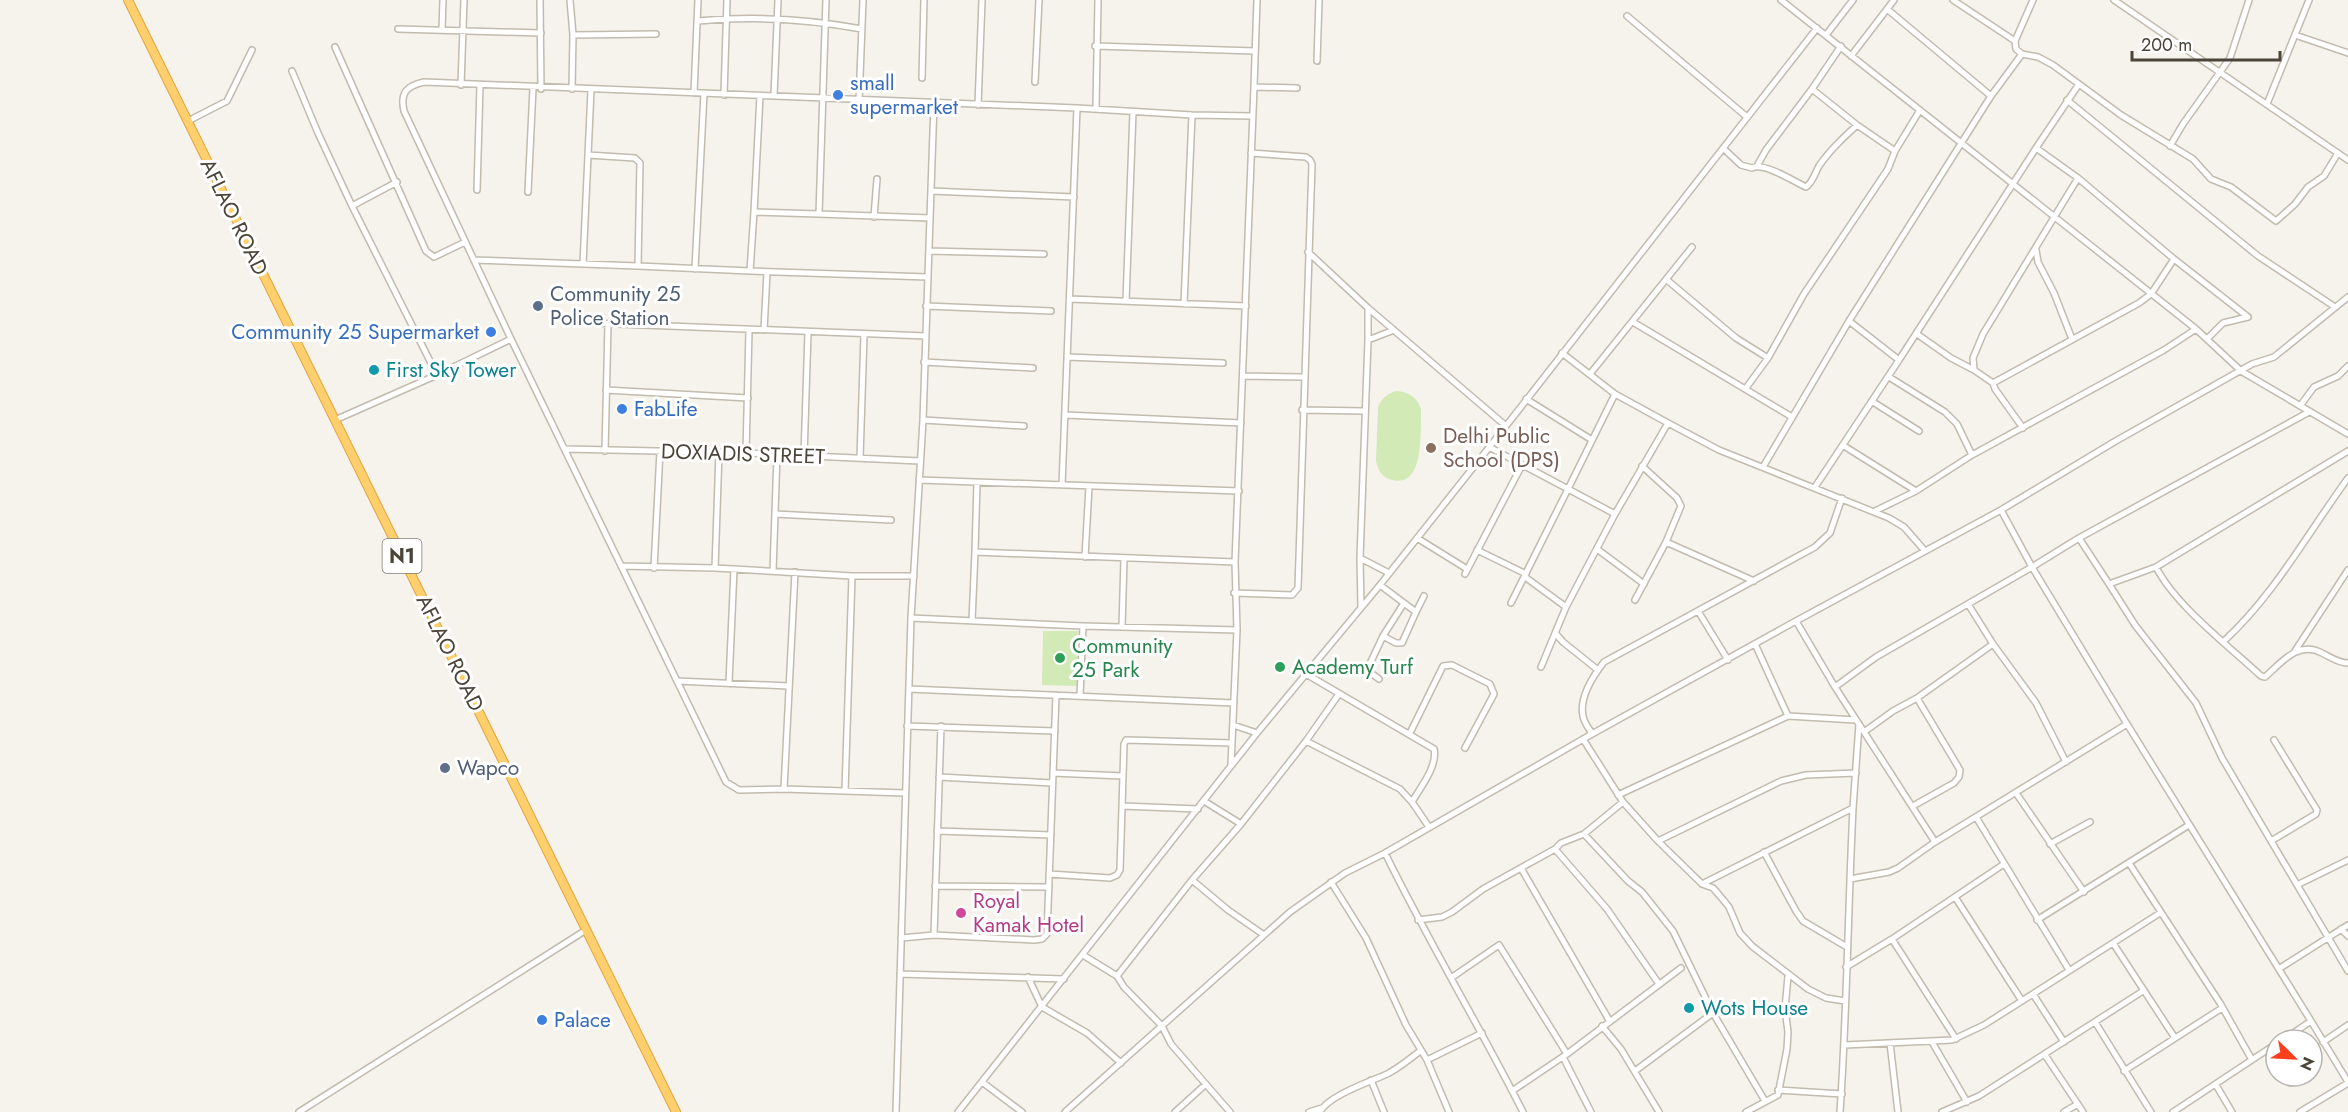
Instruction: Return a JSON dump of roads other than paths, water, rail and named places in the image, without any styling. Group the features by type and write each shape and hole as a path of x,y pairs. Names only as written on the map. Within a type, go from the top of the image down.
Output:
{"highway":[{"name":"AFLAO ROAD","path":"128,0 676,1112"}],"street":[{"path":"442,30 443,0"},
{"path":"460,85 464,0"},
{"path":"540,0 541,89"},
{"path":"570,0 573,35 572,89"},
{"path":"694,93 698,0"},
{"path":"724,94 727,0"},
{"path":"774,96 778,0"},
{"path":"819,214 826,0"},
{"path":"859,101 863,0"},
{"path":"922,78 924,0"},
{"path":"978,105 982,0"},
{"path":"1035,82 1039,0"},
{"path":"1096,108 1095,46 1098,0"},
{"path":"1231,768 1237,630 1234,593 1257,0"},
{"path":"1317,61 1319,0"},
{"path":"1781,0 2196,329 2241,371 2348,434"},
{"path":"1826,35 1853,0"},
{"path":"1851,56 1894,0"},
{"path":"1953,0 2015,41"},
{"path":"2033,0 2015,41 2016,49 2022,54 2047,60 2121,115 2170,147 2188,155 2211,179 2231,187 2276,221 2295,204 2306,189 2324,176 2338,153"},
{"path":"2114,0 2348,160"},
{"path":"2170,147 2233,50 2249,0"},
{"path":"2267,104 2309,0"},
{"path":"1887,9 1991,96"},
{"path":"1627,16 1747,117"},
{"path":"698,21 727,19 825,22 862,29"},
{"path":"958,1112 1257,733 1380,585 1506,426 1817,28"},
{"path":"398,29 541,33"},
{"path":"573,35 656,34"},
{"path":"2295,35 2348,53"},
{"path":"1095,46 1254,51"},
{"path":"1757,166 1766,150 1841,46"},
{"path":"334,47 429,255 438,256 465,242"},
{"path":"188,121 226,101 252,50"},
{"path":"1763,467 1849,321 1991,96 2022,54"},
{"path":"292,71 352,206 437,375"},
{"path":"905,793 784,789 739,790 729,786 465,242 402,104 404,90 417,84 460,85 1096,108 1133,112 1252,116"},
{"path":"1815,488 2079,84"},
{"path":"477,190 480,86"},
{"path":"1254,87 1298,88"},
{"path":"528,192 533,88"},
{"path":"1812,89 1857,125 1895,151"},
{"path":"583,264 591,90"},
{"path":"695,269 704,93"},
{"path":"750,271 760,96"},
{"path":"2067,100 2258,256 2335,307"},
{"path":"896,1112 911,618 923,420 934,103"},
{"path":"1062,485 1077,108"},
{"path":"1746,388 1768,358 1804,294 1888,169 1895,151 1920,110"},
{"path":"1126,301 1133,112"},
{"path":"1184,304 1192,115"},
{"path":"1724,149 1741,165 1766,168 1806,187 1835,146 1857,125"},
{"path":"2036,147 2078,178 2174,259 2248,317 2223,323 2207,339"},
{"path":"1234,593 1292,595 1298,588 1302,410 1312,164 1306,157 1251,153"},
{"path":"588,155 635,158 640,163 638,266"},
{"path":"1974,370 1973,358 1983,334 2078,178"},
{"path":"874,217 877,179"},
{"path":"352,206 397,182"},
{"path":"931,191 1074,197"},
{"path":"754,212 930,218"},
{"path":"1590,374 1692,248"},
{"path":"2036,250 2038,262 2054,293 2072,339"},
{"path":"929,251 1044,254"},
{"path":"1308,252 1368,308 1506,426"},
{"path":"1993,383 2129,309 2151,294 2174,259"},
{"path":"474,260 927,277"},
{"path":"764,330 767,272"},
{"path":"1667,280 1736,338 1768,358"},
{"path":"1066,1112 1290,912 1331,882 1582,739 2001,510 2114,442 2241,371 2274,357 2348,297"},
{"path":"1070,299 1246,306"},
{"path":"926,306 1051,311"},
{"path":"1361,607 1360,558 1368,308"},
{"path":"1849,321 1899,360"},
{"path":"567,322 926,336"},
{"path":"1633,322 1792,417"},
{"path":"605,451 608,324"},
{"path":"1875,511 1916,491 1972,455 2164,350 2196,329"},
{"path":"746,453 749,330"},
{"path":"1368,340 1394,330"},
{"path":"804,456 808,332"},
{"path":"1917,334 1993,383 1995,390 2023,428"},
{"path":"860,458 864,335"},
{"path":"335,420 511,339"},
{"path":"1562,353 1615,394 1719,450 1875,511 1904,527 1925,551"},
{"path":"1067,357 1223,363"},
{"path":"924,362 1033,368"},
{"path":"2300,406 2314,387 2338,376 2348,366"},
{"path":"1244,376 1304,376"},
{"path":"1889,376 1957,423 1972,455"},
{"path":"606,390 748,398"},
{"path":"1511,603 1615,394"},
{"path":"1526,399 1592,440"},
{"path":"1873,402 1919,431"},
{"path":"1302,410 1364,411"},
{"path":"1835,687 1876,657 2079,538 2309,412"},
{"path":"1066,414 1241,423"},
{"path":"923,420 1024,426"},
{"path":"1541,667 1566,608 1615,514 1668,423"},
{"path":"1844,446 1916,491"},
{"path":"1489,447 1615,514"},
{"name":"DOXIADIS STREET","path":"566,449 746,453 920,461"},
{"path":"654,568 660,451"},
{"path":"2109,584 2156,567 2348,451"},
{"path":"715,568 719,453"},
{"path":"773,571 777,455"},
{"path":"1417,538 1466,572 1522,465"},
{"path":"1635,600 1666,542 1681,506 1677,498 1642,466"},
{"path":"2224,641 2245,621 2268,591 2348,478"},
{"path":"919,480 1239,491"},
{"path":"972,621 976,483"},
{"path":"1084,556 1089,487"},
{"path":"1592,734 1583,719 1582,707 1585,696 1604,662 1815,547 1830,532 1842,498"},
{"path":"2001,510 2032,567 2188,825 2280,968 2315,1028"},
{"path":"775,514 891,520"},
{"path":"2079,538 2134,625 2196,703 2222,758 2326,938 2348,971"},
{"path":"1666,542 1754,581"},
{"path":"1597,549 1644,584"},
{"path":"1477,550 1525,576 1566,608"},
{"path":"975,552 1236,562"},
{"path":"1360,558 1389,573"},
{"path":"1122,627 1124,559"},
{"path":"621,566 715,568 852,576 914,576"},
{"path":"2156,567 2173,592 2190,611 2263,677 2299,649 2314,649 2340,662 2348,663"},
{"path":"729,682 734,569"},
{"path":"2294,652 2348,570"},
{"path":"784,789 795,572"},
{"path":"846,791 852,576"},
{"path":"1380,585 1416,612"},
{"path":"1383,636 1396,643 1402,643 1425,596"},
{"path":"1379,679 1366,670 1383,636 1404,603"},
{"path":"1968,604 1993,644 2036,703 2066,762"},
{"path":"1698,611 1728,660"},
{"path":"911,618 1237,630"},
{"path":"1796,621 1857,722 1935,842"},
{"path":"1080,696 1083,626"},
{"path":"1556,634 1598,670"},
{"path":"1755,644 1788,716"},
{"path":"1864,732 1993,644"},
{"path":"1410,733 1443,666 1452,665 1490,684 1494,689 1494,694 1465,748"},
{"path":"1306,674 1434,749 1436,753 1430,770 1412,802"},
{"path":"677,681 788,686"},
{"path":"909,689 1234,704"},
{"path":"901,938 934,935 1042,939 1047,934 1056,694"},
{"path":"1117,976 1192,879 1241,824 1306,741 1339,694"},
{"path":"1913,806 1954,783 1959,777 1960,770 1917,698"},
{"path":"1618,795 1788,716 1857,722"},
{"path":"1840,1112 1845,1045 1846,967 1857,722"},
{"path":"1850,879 1889,872 2127,724"},
{"path":"1233,725 1257,733"},
{"path":"907,726 1055,731"},
{"path":"934,935 942,726"},
{"path":"1050,874 1110,878 1117,875 1120,870 1124,744 1130,739 1232,743"},
{"path":"1582,739 1623,802 1658,841 1702,884 1713,888 1729,907 1740,933 1746,940 1788,976 1815,993 1845,1001"},
{"path":"2271,841 2316,814 2317,810 2274,740"},
{"path":"1306,741 1395,786 1412,802 1429,827"},
{"path":"1053,773 1123,776"},
{"path":"1658,841 1781,781 1806,775 1856,773"},
{"path":"939,777 1052,783"},
{"path":"2016,793 2084,892"},
{"path":"1204,801 1241,824"},
{"path":"1418,920 1443,917 1483,888 1555,849 1561,843 1584,834 1623,802"},
{"path":"1122,806 1198,809"},
{"path":"1702,884 1854,808"},
{"path":"1976,816 2069,970"},
{"path":"2050,844 2090,822"},
{"path":"2037,920 2188,825"},
{"path":"937,831 1051,835"},
{"path":"1584,834 1628,881 1642,891 1663,916 1673,931 1713,1013 1765,1101"},
{"path":"1555,849 1606,909 1659,984"},
{"path":"1764,852 1792,906 1803,921 1847,947"},
{"path":"1385,853 1418,920 1482,1033 1522,1112"},
{"path":"2297,885 2348,860"},
{"path":"2129,863 2222,1008 2252,1060"},
{"path":"1846,967 2004,864"},
{"path":"1521,868 1609,1020"},
{"path":"1192,879 1228,910 1264,935"},
{"path":"1331,882 1366,938 1406,1025 1427,1060 1449,1112"},
{"path":"935,886 1049,887"},
{"path":"1955,897 2022,1001"},
{"path":"1845,1045 1956,1039 1984,1025 2160,913"},
{"path":"2280,968 2348,925"},
{"path":"2341,929 2348,936"},
{"path":"299,1112 586,930"},
{"path":"1892,939 1956,1039"},
{"path":"2113,943 2175,1038"},
{"path":"1450,978 1499,945 1565,1055 1591,1112"},
{"path":"1083,956 1117,976 1124,987 1162,1026 1172,1044 1230,1112"},
{"path":"1512,1091 1565,1055 1680,968"},
{"path":"900,974 1064,979"},
{"path":"1746,1112 1778,1095 1787,1049 1785,998 1788,976"},
{"path":"1028,977 1042,1007 1087,1033 1121,1063"},
{"path":"1942,1112 1967,1102 2045,1055 2143,991"},
{"path":"2033,994 2064,1042"},
{"path":"2124,1071 2222,1008"},
{"path":"1635,1071 1713,1013"},
{"path":"2301,1028 2311,1021"},
{"path":"2095,1022 2151,1112"},
{"path":"2324,1041 2348,1025"},
{"path":"1602,1026 1621,1049 1659,1112"},
{"path":"1427,1060 1482,1033"},
{"path":"1932,1042 1967,1102"},
{"path":"1890,1043 1898,1112"},
{"path":"2300,1112 2348,1082 2324,1044"},
{"path":"1309,1112 1321,1110 1354,1088 1391,1072 1420,1051"},
{"path":"2173,1112 2264,1052"},
{"path":"2045,1055 2083,1112"},
{"path":"1371,1080 1384,1112"},
{"path":"982,1082 1022,1112"},
{"path":"1175,1112 1206,1084"},
{"path":"2216,1085 2232,1112"},
{"path":"1778,1090 1842,1094"},
{"path":"2064,1112 2078,1104"}],"place":[{"name":"small supermarket","path":"838,95"},
{"name":"Community 25 Police Station","path":"538,306"},
{"name":"Community 25 Supermarket","path":"491,332"},
{"name":"First Sky Tower","path":"374,370"},
{"name":"FabLife","path":"622,409"},
{"name":"Delhi Public School (DPS)","path":"1431,448"},
{"name":"Community 25 Park","path":"1060,658"},
{"name":"Academy Turf","path":"1280,667"},
{"name":"Wapco","path":"445,768"},
{"name":"Royal Kamak Hotel","path":"961,913"},
{"name":"Wots House","path":"1689,1008"},
{"name":"Palace","path":"542,1020"}]}
